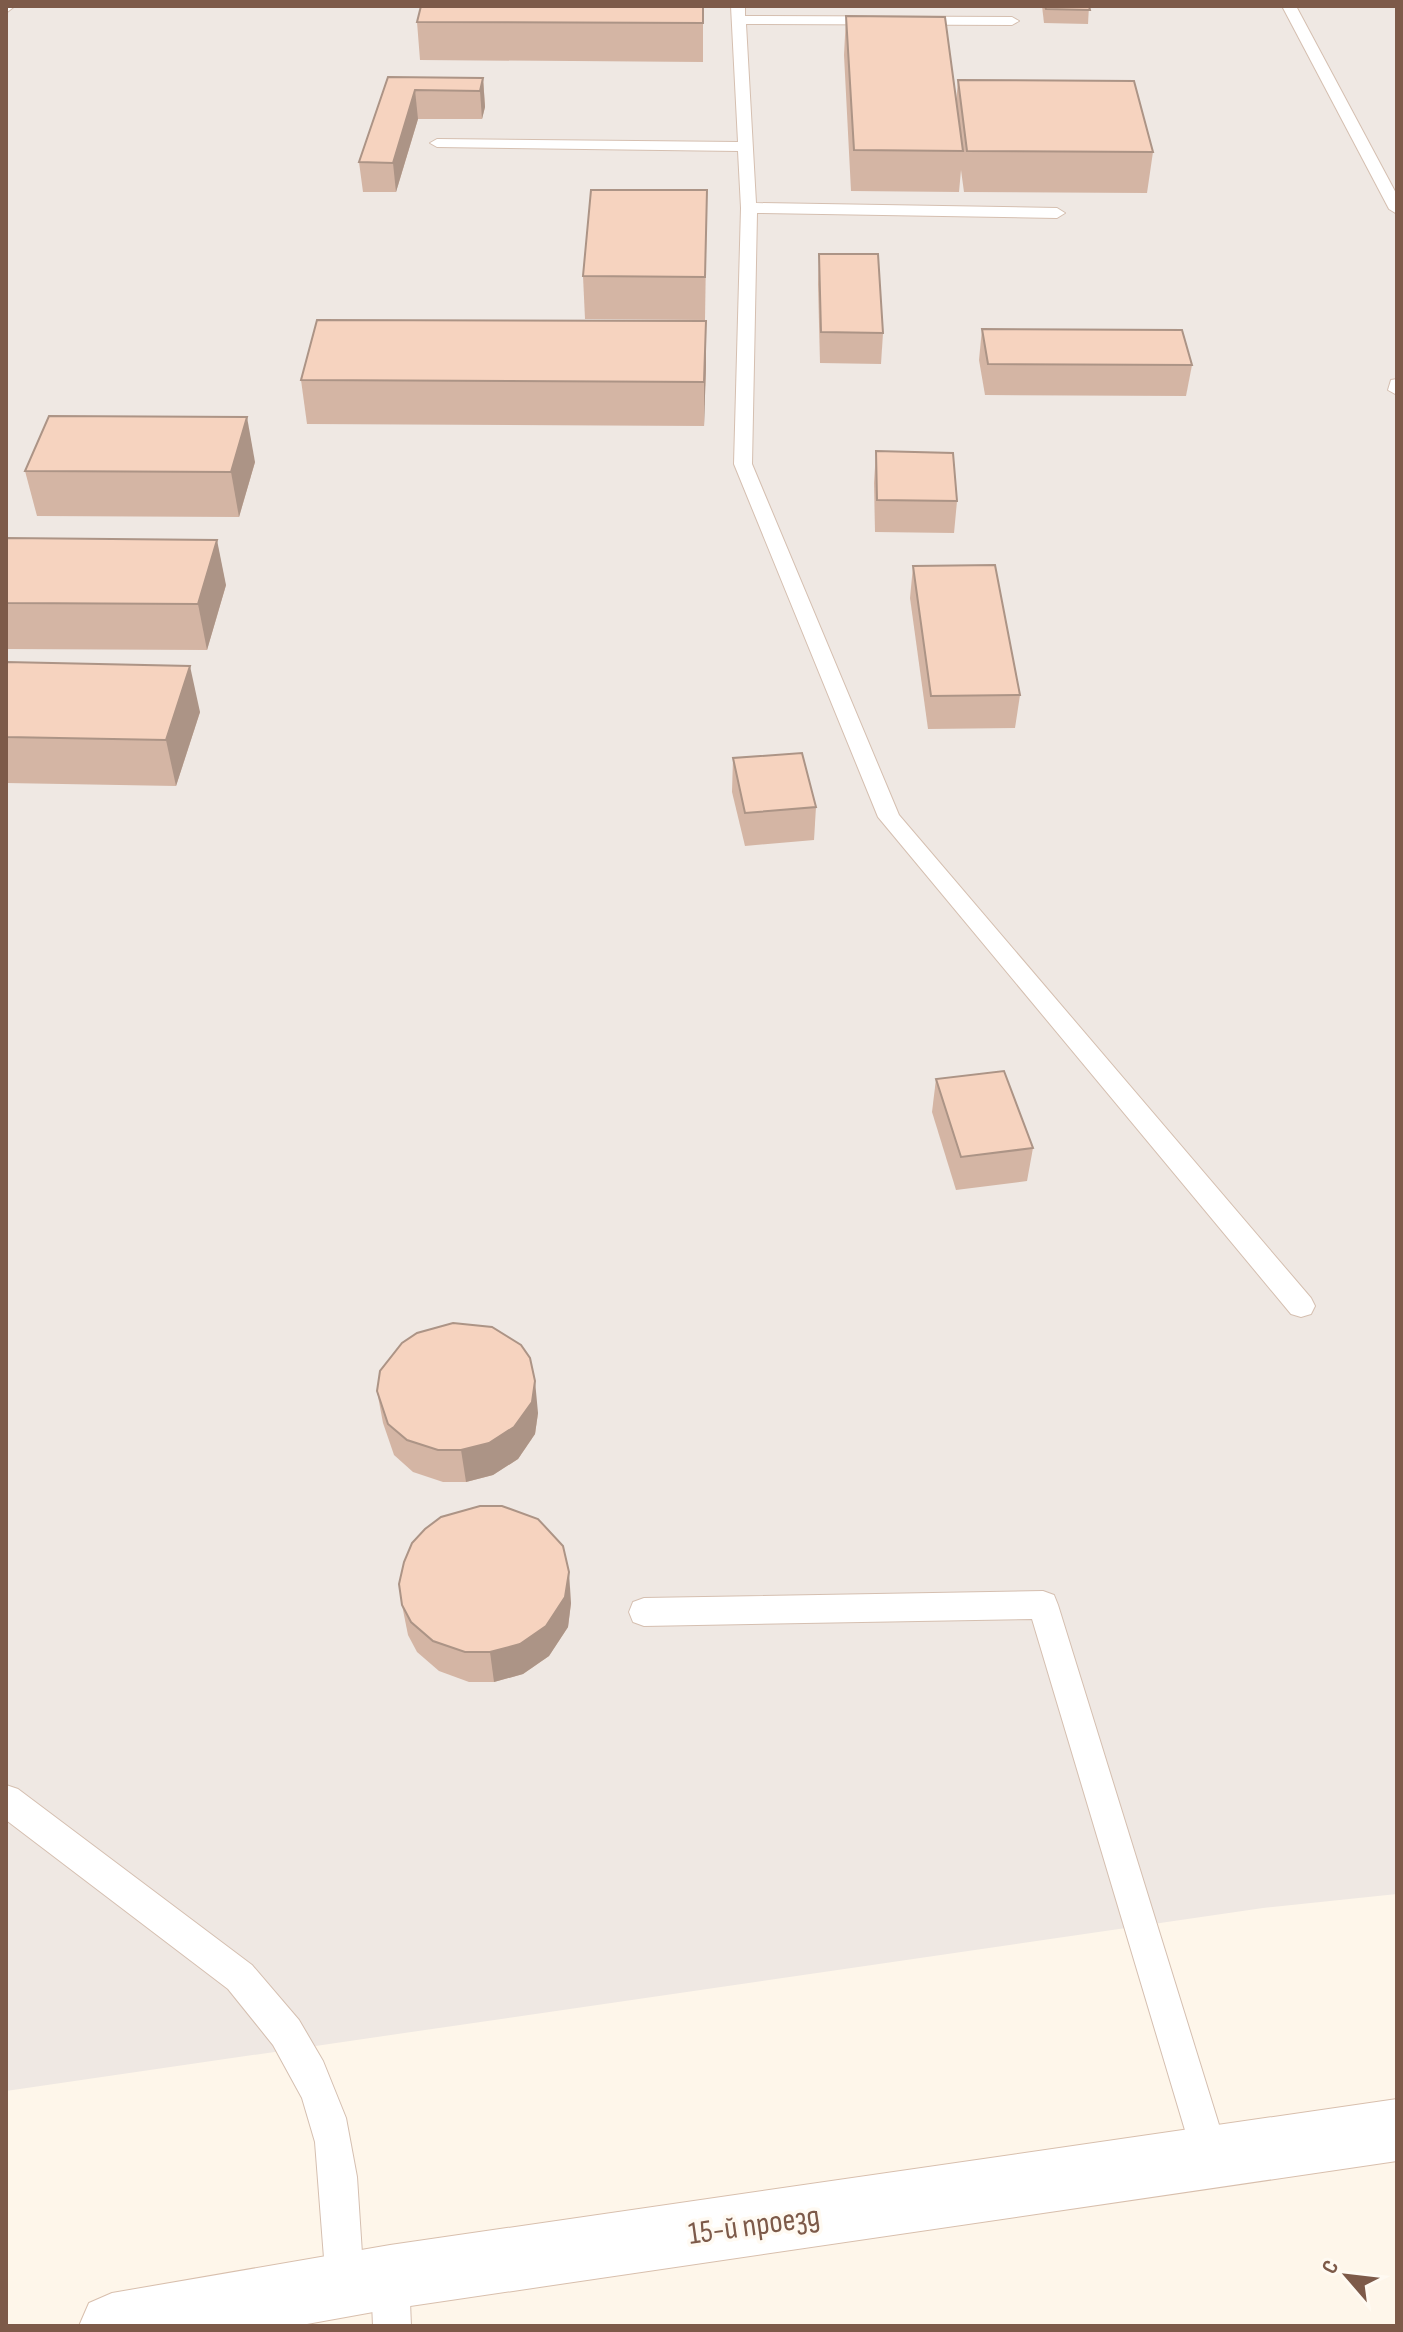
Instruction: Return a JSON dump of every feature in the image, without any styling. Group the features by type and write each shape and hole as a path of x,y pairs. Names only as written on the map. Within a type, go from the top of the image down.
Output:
{"main road":[{"name":"15-й проезд","path":"112,2326 376,2296 1211,2157 1397,2130"}],"lane":[{"path":"1289,6 1397,209"},
{"path":"1012,21 738,13 749,208 743,464 889,817 1301,1306"},
{"path":"437,143 746,147"},
{"path":"749,208 1057,213"},
{"path":"1397,384 1397,390"},
{"path":"644,1612 1043,1605 1211,2157"},
{"path":"6,1800 240,1977 273,2011 315,2084 376,2296"}],"shaded area":[{"path":"6,6 1397,6 1397,1894 1263,1908 6,2091"}],"building":[{"path":"421,6 703,6 703,23 417,22"},
{"path":"1045,6 1089,6 1090,10 1046,9"},
{"path":"846,16 945,17 963,151 854,150"},
{"path":"388,77 483,78 480,91 415,90 393,163 359,162"},
{"path":"958,80 1134,81 1153,152 967,151"},
{"path":"591,190 707,190 705,277 583,276"},
{"path":"819,254 878,254 883,333 821,332"},
{"path":"317,320 706,321 704,382 301,380"},
{"path":"982,329 1182,330 1192,365 988,364"},
{"path":"49,416 247,417 231,472 25,471"},
{"path":"876,451 953,453 957,501 877,500"},
{"path":"6,538 217,540 198,604 6,603"},
{"path":"995,565 1020,695 931,696 913,566"},
{"path":"6,662 190,666 166,740 6,737"},
{"path":"802,753 816,807 745,813 733,758"},
{"path":"1004,1071 1033,1148 961,1157 936,1079"},
{"path":"453,1323 492,1327 521,1345 530,1358 535,1381 532,1402 514,1427 489,1443 461,1450 438,1450 407,1440 388,1424 377,1391 380,1371 402,1343 417,1333"},
{"path":"480,1506 502,1506 538,1519 563,1546 569,1572 565,1597 546,1626 520,1644 490,1652 465,1652 433,1641 411,1622 402,1605 399,1584 412,1543 425,1529 441,1517"}]}
